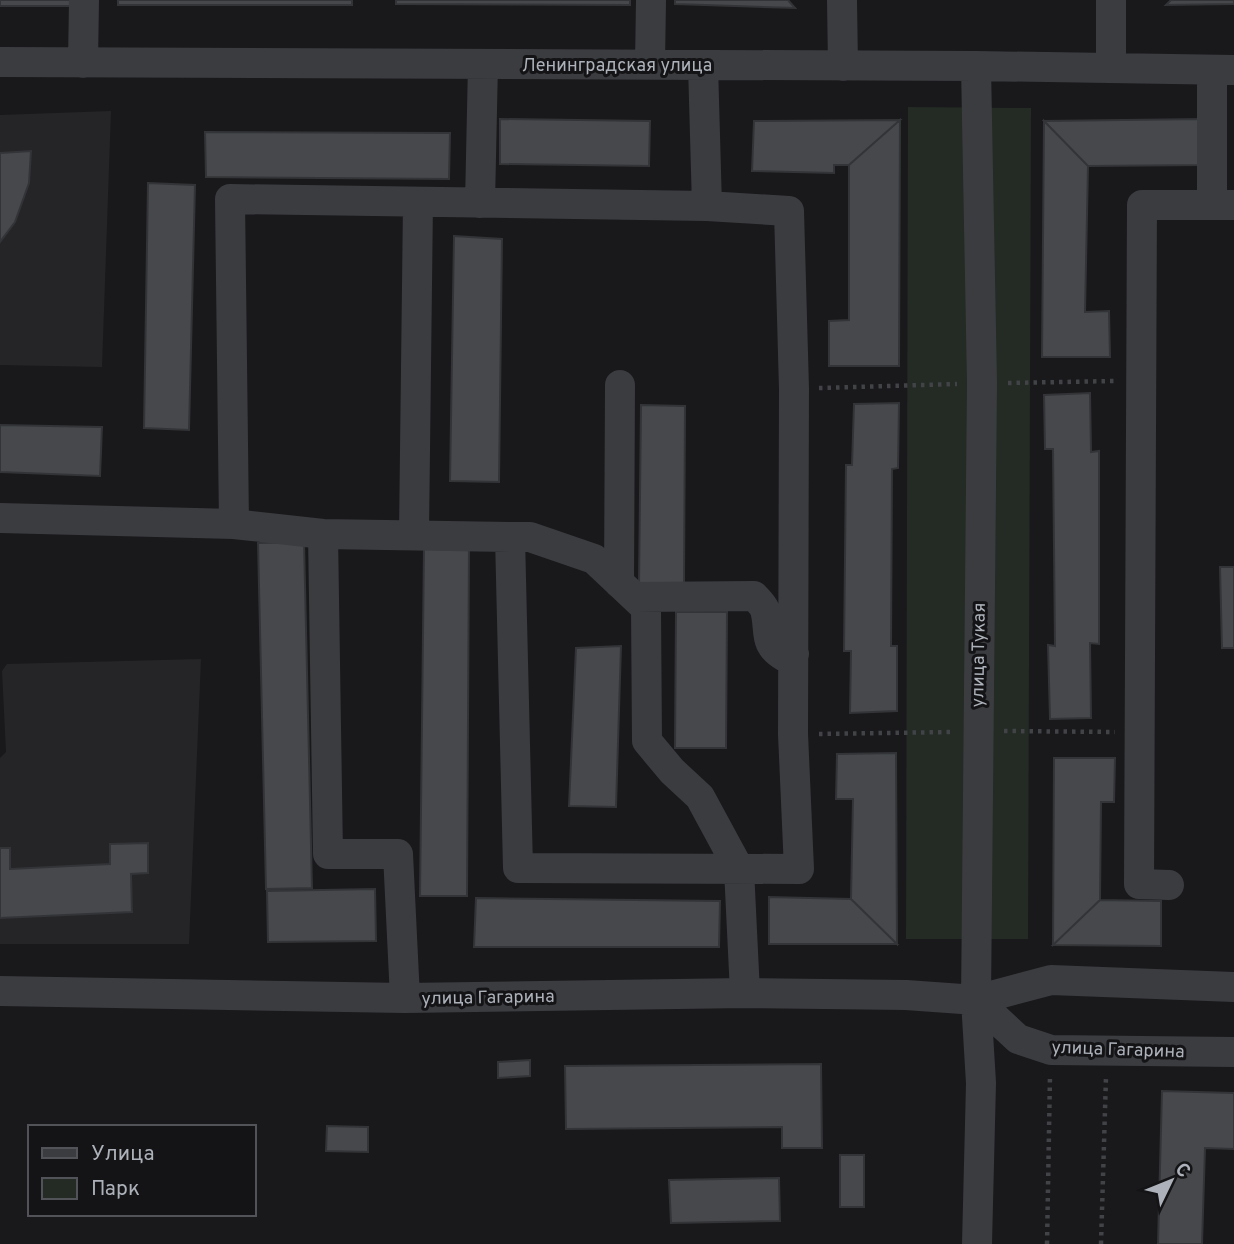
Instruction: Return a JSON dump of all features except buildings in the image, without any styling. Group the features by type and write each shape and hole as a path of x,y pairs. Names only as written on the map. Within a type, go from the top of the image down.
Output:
{"street":[{"path":"83,64 84,0"},
{"path":"650,64 651,0"},
{"path":"842,0 843,66"},
{"path":"1111,0 1111,68"},
{"name":"Ленинградская улица","path":"0,62 976,66 1223,71"},
{"path":"481,203 483,64"},
{"path":"703,65 708,206"},
{"name":"улица Тукая","path":"976,66 982,383 976,1000 981,1083 977,1244"},
{"path":"1169,885 1139,884 1142,205 1223,205 1223,71"},
{"path":"234,524 230,199 708,206 789,212 796,635 793,734 799,869 518,868 510,537"},
{"path":"414,534 418,202"},
{"path":"620,385 627,590"},
{"path":"0,518 234,524 323,534 530,537 594,559 646,608 647,741 672,771 700,797 739,869 745,993"},
{"path":"323,534 328,854 398,853 405,998"},
{"path":"627,590 754,596 764,607 768,636 774,651 785,657 796,635"},
{"name":"улица Гагарина","path":"0,991 405,998 745,993 906,995 976,1000 1051,980 1234,987"},
{"name":"улица Гагарина","path":"976,1000 1018,1039 1051,1050 1234,1052"}],"path":[{"path":"1047,1244 1051,1050"},
{"path":"1101,1244 1107,1051"}],"shaded area":[{"path":"111,111 102,367 0,365 0,115"},
{"path":"201,659 189,944 0,944 0,758 6,752 2,671 7,664"}],"green space":[{"path":"908,107 1031,108 1028,939 906,939"}]}
